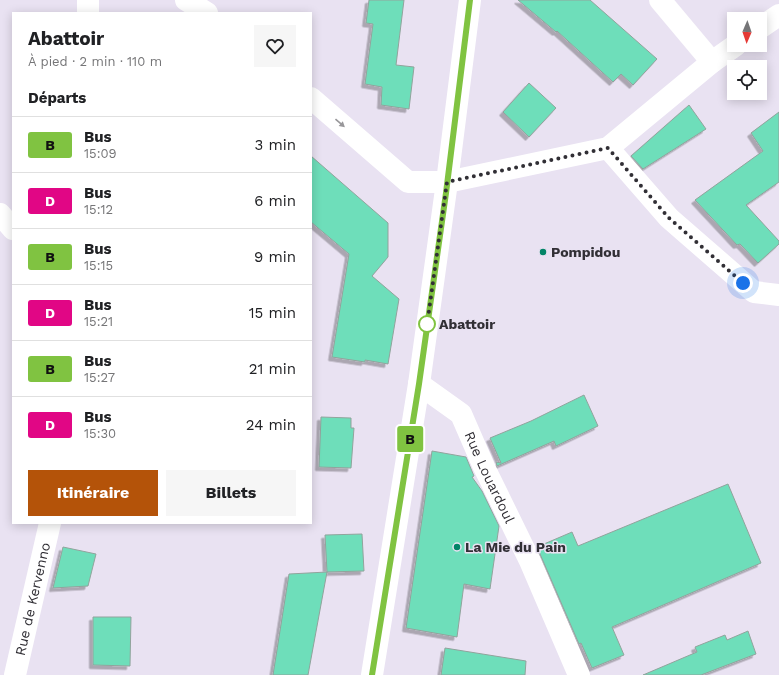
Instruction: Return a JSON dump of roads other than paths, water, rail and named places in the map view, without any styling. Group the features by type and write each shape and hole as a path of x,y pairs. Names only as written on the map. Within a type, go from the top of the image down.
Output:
{"street":[{"path":"88,0 88,12"},
{"path":"186,0 205,12"},
{"path":"372,675 419,384 470,0"},
{"path":"660,0 712,62"},
{"path":"767,23 779,15"},
{"path":"312,99 408,182 447,182 608,148 712,62 727,51"},
{"path":"608,148 669,218 748,287 754,292 779,295"},
{"path":"0,214 12,228"},
{"name":"Rue Louardoul","path":"419,384 461,414 484,467 530,561 578,675"},
{"name":"Rue de Kervenno","path":"15,675 50,524"}],"place":[{"name":"Pompidou","path":"543,252"},
{"name":"Abattoir","path":"427,324"},
{"name":"La Mie du Pain","path":"457,547"}]}
